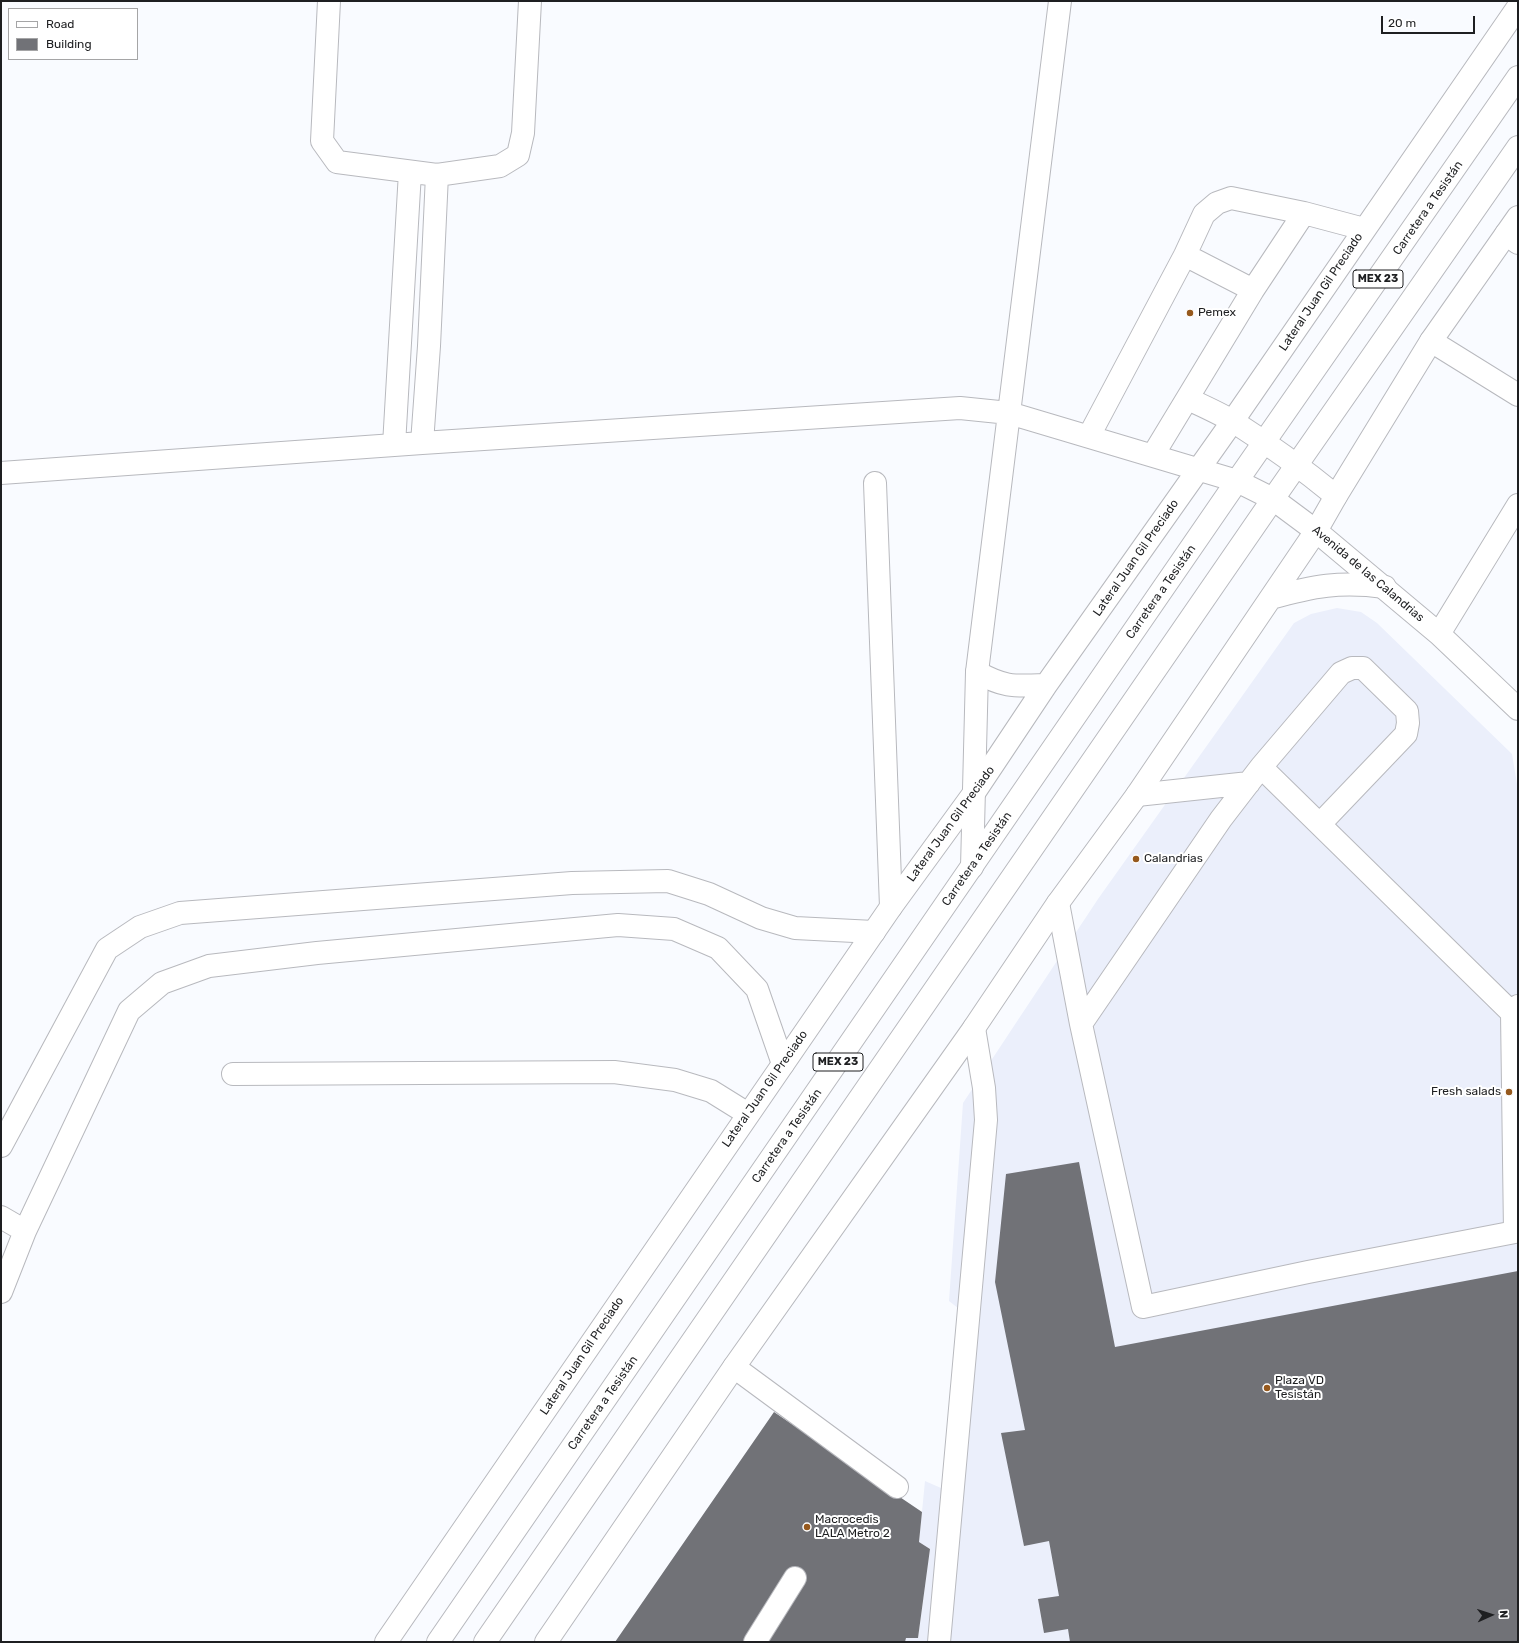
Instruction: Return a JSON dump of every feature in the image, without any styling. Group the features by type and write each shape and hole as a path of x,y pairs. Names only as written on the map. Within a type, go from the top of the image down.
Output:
{"main road":[{"path":"329,1 322,141 337,162 437,175 500,166 518,155 523,133 530,1"},
{"path":"972,867 977,672 1060,1"},
{"name":"Lateral Juan Gil Preciado","path":"386,1642 891,906 974,793 1046,685 1232,422 1518,7"},
{"name":"Carretera a Tesistán","path":"438,1642 1264,442 1518,77"},
{"name":"MEX 23","path":"485,1642 1297,464 1518,147"},
{"path":"394,445 410,172"},
{"path":"422,443 428,366 437,175"},
{"path":"1089,436 1185,255 1204,214 1217,203 1231,198 1304,212 1364,229"},
{"path":"1153,456 1253,290 1304,212"},
{"path":"547,1641 734,1367 974,1028 1058,903 1137,795 1316,531 1431,341 1514,231"},
{"path":"1185,255 1253,290"},
{"path":"403,303 431,305"},
{"path":"1431,341 1518,395"},
{"path":"399,365 428,366"},
{"path":"1188,398 1232,422 1264,442 1297,464 1336,496"},
{"name":"Avenida de las Calandrias","path":"1,473 422,443 960,408 1009,413 1238,481 1273,499 1316,531 1439,634 1518,709"},
{"path":"875,483 891,906"},
{"path":"1439,634 1518,505"},
{"path":"1270,598 1309,587 1339,584 1360,584 1384,587"},
{"path":"1081,1024 1173,889 1255,775 1341,673 1352,668 1363,668 1407,711 1408,723 1406,734 1320,824"},
{"path":"977,672 994,682 1015,686 1046,685"},
{"path":"1058,903 1081,1024 1143,1307 1308,1272 1515,1232 1515,1010 1320,824 1255,775 1137,795"},
{"path":"1,1146 107,949 140,927 180,913 572,883 668,881 709,894 761,918 795,928 874,932"},
{"path":"1,1292 25,1231 129,1011 162,983 209,966 317,953 618,925 674,929 718,948 756,989 783,1064"},
{"path":"939,1642 986,1120 984,1088 974,1028"},
{"path":"233,1074 614,1072 675,1080 711,1092 748,1114"},
{"path":"1,1217 25,1231"},
{"path":"734,1367 897,1487"},
{"path":"755,1642 795,1578"}],"shaded area":[{"path":"1337,608 1361,612 1377,623 1512,754 1518,790 1518,1642 905,1642 906,1638 918,1638 930,1549 919,1542 925,1481 941,1488 963,1312 949,1301 963,1103 1098,899 1294,623 1311,614"}],"building":[{"name":"Plaza VD Tesistán","path":"1079,1162 1115,1347 1518,1271 1518,1642 1070,1642 1068,1629 1044,1633 1038,1599 1059,1596 1049,1541 1024,1546 1001,1433 1025,1430 995,1282 1006,1174"},
{"name":"Macrocedis LALA Metro 2","path":"774,1412 922,1512 919,1542 930,1549 918,1638 906,1638 905,1642 615,1642"}],"place":[{"name":"Pemex","path":"1190,313"},
{"name":"Calandrias","path":"1136,859"},
{"name":"Fresh salads","path":"1509,1092"},
{"name":"Plaza VD Tesistán","path":"1267,1388"},
{"name":"Macrocedis LALA Metro 2","path":"807,1527"}]}
